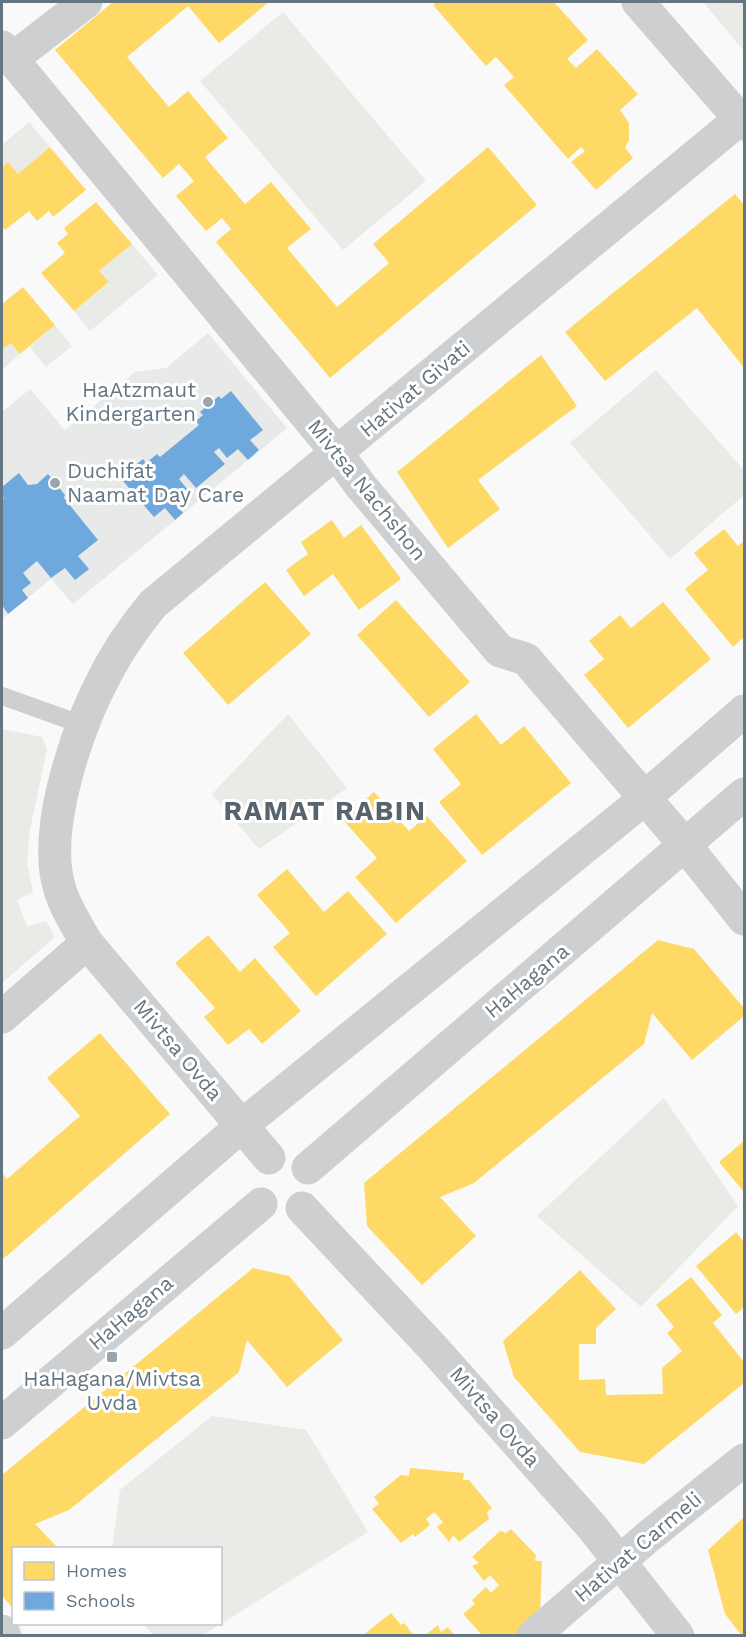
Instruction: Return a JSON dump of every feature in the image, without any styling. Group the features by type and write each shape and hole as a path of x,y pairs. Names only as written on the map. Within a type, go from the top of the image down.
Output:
{"street":[{"path":"7,53 86,2"},
{"path":"638,2 742,122"},
{"name":"Mivtsa Nachshon","path":"7,53 500,651 526,659 685,845 744,919"},
{"name":"Hativat Givati","path":"106,673 138,622 153,604 742,122"},
{"name":"Mivtsa Ovda","path":"106,673 83,725 56,820 54,852 60,889 87,943 269,1158"},
{"path":"658,786 744,711"},
{"name":"HaHagana","path":"308,1168 744,794"},
{"path":"256,1114 632,809"},
{"path":"2,1017 87,943"},
{"path":"2,1333 230,1136"},
{"path":"288,1155 297,1157 308,1168 314,1181 313,1191 302,1208 284,1215 274,1213 261,1204 254,1192 254,1182 261,1165 269,1158 288,1155"},
{"name":"HaHagana","path":"2,1423 261,1204"},
{"name":"Mivtsa Ovda","path":"302,1208 434,1349 593,1528 678,1635"},
{"name":"Hativat Carmeli","path":"533,1635 619,1561 744,1460"},
{"path":"2,1631 5,1635"}],"lane":[{"path":"2,696 83,725"}],"shaded area":[{"path":"703,2 744,2 744,51"},
{"path":"283,12 426,181 343,250 200,81"},
{"path":"29,122 50,147 18,174 8,163 2,168 2,145"},
{"path":"132,244 158,275 90,331 74,311 109,283 99,271"},
{"path":"55,325 72,346 46,367 30,347"},
{"path":"208,333 287,428 73,604 51,579 2,619 2,412 30,389 65,430 135,372 166,368"},
{"path":"11,343 20,354 2,370 2,350"},
{"path":"656,370 744,470 744,495 670,559 570,443"},
{"path":"288,714 347,788 259,849 212,794"},
{"path":"2,729 42,737 47,749 30,830 27,862 33,892 17,900 27,926 46,921 55,937 2,983"},
{"path":"664,1098 738,1206 641,1307 537,1216"},
{"path":"212,1416 306,1430 368,1532 222,1623 222,1547 112,1547 120,1490"},
{"path":"144,1625 219,1625 203,1635 153,1635"}],"building: Homes":[{"path":"113,2 269,2 219,43 188,6 127,57 169,107 188,91 228,138 205,157 245,204 271,182 311,229 287,248 337,307 389,263 373,244 488,147 537,205 330,378 216,242 231,229 222,218 206,231 176,196 194,181 179,164 163,178 55,50"},
{"path":"437,2 554,2 588,40 567,59 576,68 597,49 638,94 620,110 629,123 629,140 625,148 633,158 596,190 571,162 585,151 581,147 568,159 504,85 514,77 496,57 486,66 433,5"},
{"path":"50,147 86,190 53,217 49,211 37,221 29,211 5,230 2,226 2,168 8,162 18,174"},
{"path":"735,194 744,205 744,368 697,308 605,381 565,332"},
{"path":"96,202 132,244 99,271 109,282 74,311 41,273 65,253 57,243 68,234 64,228"},
{"path":"23,287 55,325 20,354 11,343 2,350 2,304"},
{"path":"541,355 577,406 478,480 500,509 448,548 397,472"},
{"path":"332,520 344,538 361,525 401,579 359,610 333,574 304,596 286,570 308,554 301,542"},
{"path":"724,529 738,546 744,541 744,637 733,647 685,589 708,570 694,553"},
{"path":"265,582 311,634 228,705 183,653"},
{"path":"396,600 470,682 429,717 357,635"},
{"path":"663,602 711,659 628,728 584,675 604,659 589,641 620,615 631,628"},
{"path":"476,714 501,745 524,726 571,783 482,855 439,802 461,784 433,749"},
{"path":"374,792 409,831 427,816 467,861 396,923 355,877 377,858 343,820"},
{"path":"287,869 324,912 348,891 387,934 316,996 273,947 290,933 257,895"},
{"path":"208,935 240,972 255,958 301,1011 262,1044 249,1029 228,1045 204,1017 215,1008 175,963"},
{"path":"658,940 694,949 744,1008 744,1016 692,1060 652,1013 644,1044 474,1183 440,1197 476,1236 422,1285 367,1226 364,1183"},
{"path":"100,1033 170,1114 2,1260 2,1173 7,1179 80,1116 47,1078"},
{"path":"744,1141 744,1192 719,1162"},
{"path":"736,1232 744,1242 744,1307 736,1314 696,1266"},
{"path":"253,1268 289,1276 343,1340 287,1387 247,1340 239,1372 69,1510 35,1524 57,1547 12,1547 12,1607 2,1596 2,1475"},
{"path":"580,1270 616,1309 596,1328 596,1344 579,1344 579,1380 605,1379 606,1395 663,1394 662,1368 682,1351 667,1333 674,1327 656,1305 691,1277 722,1315 713,1323 744,1362 744,1383 644,1464 580,1452 514,1377 503,1341"},
{"path":"410,1468 464,1473 463,1480 469,1480 492,1508 487,1512 489,1519 459,1542 453,1535 449,1542 437,1527 443,1522 434,1512 426,1519 430,1525 415,1537 413,1534 401,1543 372,1509 379,1504 374,1497 401,1475 409,1476"},
{"path":"744,1517 744,1636 742,1636 725,1614 708,1550"},
{"path":"511,1529 536,1555 535,1561 542,1561 540,1616 532,1615 532,1623 518,1636 483,1636 463,1614 475,1604 472,1600 486,1587 491,1593 499,1585 490,1575 484,1581 472,1566 479,1563 472,1557 500,1531 506,1533"},
{"path":"391,1613 401,1625 404,1623 414,1636 362,1636"},
{"path":"438,1625 441,1632 448,1627 455,1636 424,1636"}],"building: Schools":[{"path":"231,391 263,430 250,440 259,450 248,460 238,449 227,458 219,448 214,452 225,464 196,488 184,474 179,479 188,490 174,502 183,513 175,520 165,508 154,517 123,481 130,475 127,472 143,459 146,463 157,454 160,457 199,425 196,421 203,415 200,412 219,396 221,399"},
{"path":"19,473 28,485 37,484 48,474 98,540 78,556 89,569 75,580 65,568 51,578 37,561 23,573 31,583 22,590 28,598 8,614 2,605 2,500 4,498 2,487"}],"place":[{"name":"HaAtzmaut Kindergarten","path":"208,402"},
{"name":"Duchifat Naamat Day Care","path":"55,483"},
{"name":"HaHagana/Mivtsa Uvda","path":"112,1357"}],"district":[{"name":"RAMAT RABIN","path":"325,811"}]}
